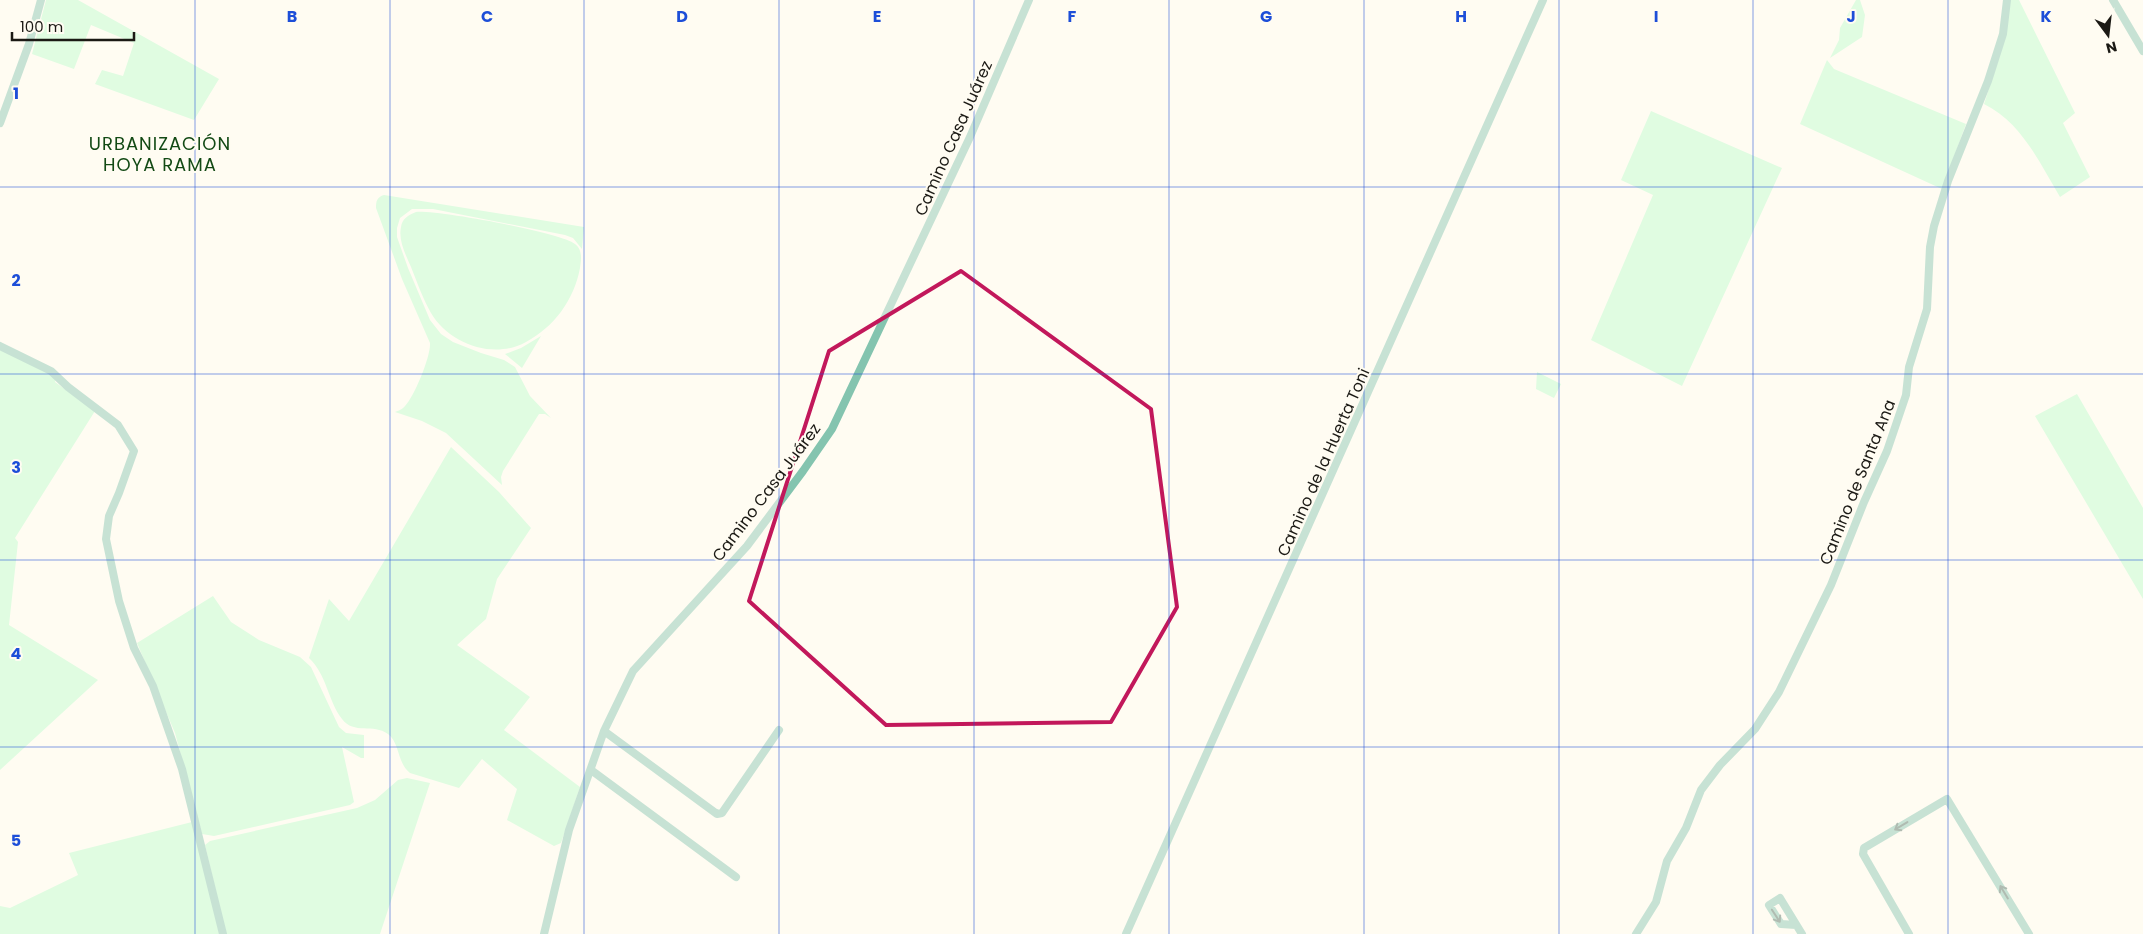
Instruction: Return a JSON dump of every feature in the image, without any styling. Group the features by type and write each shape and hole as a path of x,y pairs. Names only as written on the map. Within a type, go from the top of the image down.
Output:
{"street":[{"path":"0,123 29,44 41,0"},
{"name":"Camino Casa Juárez","path":"544,934 569,830 604,731 633,671 746,546 803,471 832,428 970,137 1029,0"},
{"name":"Camino de la Huerta Toni","path":"1126,934 1543,0"},
{"name":"Camino de Santa Ana","path":"1636,934 1656,902 1667,861 1686,828 1701,790 1720,765 1755,730 1779,692 1831,585 1864,502 1887,451 1906,395 1909,367 1927,309 1930,247 1934,226 1948,181 1988,81 2003,34 2007,0"},
{"path":"2113,0 2143,50"},
{"path":"0,346 50,370 68,387 118,425 134,451 109,516 106,539 119,601 134,648 153,686 182,769 223,934"},
{"path":"604,731 717,814 722,813 779,730"},
{"path":"591,770 736,877"},
{"path":"1909,934 1862,854 1864,848 1947,799 2029,934"},
{"path":"1796,925 1802,934"}],"highlighted area":[{"path":"961,271 1151,409 1177,607 1111,722 886,725 749,601 829,351"}],"green space":[{"path":"46,0 78,0 219,79 194,120 95,84 102,70 123,76 134,43 91,25 74,69 32,54"},
{"path":"1856,0 1860,0 1865,15 1862,37 1830,58 1839,40 1840,28"},
{"path":"2009,0 2019,0 2075,113 2063,123 2090,177 2060,197 2028,144 2009,122 1984,104 2004,42"},
{"path":"1827,60 1834,69 1966,124 1942,189 1800,124"},
{"path":"1651,111 1782,168 1682,386 1591,340 1653,195 1621,180"},
{"path":"384,195 584,227 582,249 573,238 565,235 433,209 412,209 400,218 397,237 430,320 441,334 453,342 504,360 515,367 530,396 551,418 545,414 539,414 503,471 501,477 502,485 446,433 422,421 395,412 404,407 413,394 425,366 430,343 402,279 376,208 377,200"},
{"path":"416,212 448,214 524,228 565,239 575,244 578,246 581,258 577,280 568,302 545,329 526,342 513,347 487,349 461,341 439,324 431,313 403,248 400,232 402,224 410,214"},
{"path":"541,336 522,368 505,354 521,348"},
{"path":"0,350 40,368 56,378 55,382 95,411 15,538 18,542 9,625 98,680 0,770"},
{"path":"1537,372 1561,384 1554,398 1536,389"},
{"path":"2077,394 2143,508 2143,599 2035,416"},
{"path":"451,447 499,492 531,528 497,579 486,619 457,645 530,697 504,730 580,787 561,843 554,846 507,820 517,789 482,759 459,788 410,773 403,764 395,742 388,734 376,729 352,727 342,719 333,704 320,672 309,658 329,599 349,621"},
{"path":"213,596 231,622 259,640 300,657 311,667 339,727 346,733 364,735 364,758 342,747 354,802 350,805 214,836 202,834 175,733 137,643"},
{"path":"407,778 430,783 380,934 226,934 205,845 210,841 357,808 375,800 398,780"},
{"path":"192,822 220,934 0,934 0,906 10,908 78,875 69,853"}],"district":[{"name":"URBANIZACIÓN HOYA RAMA","path":"160,154"}]}
